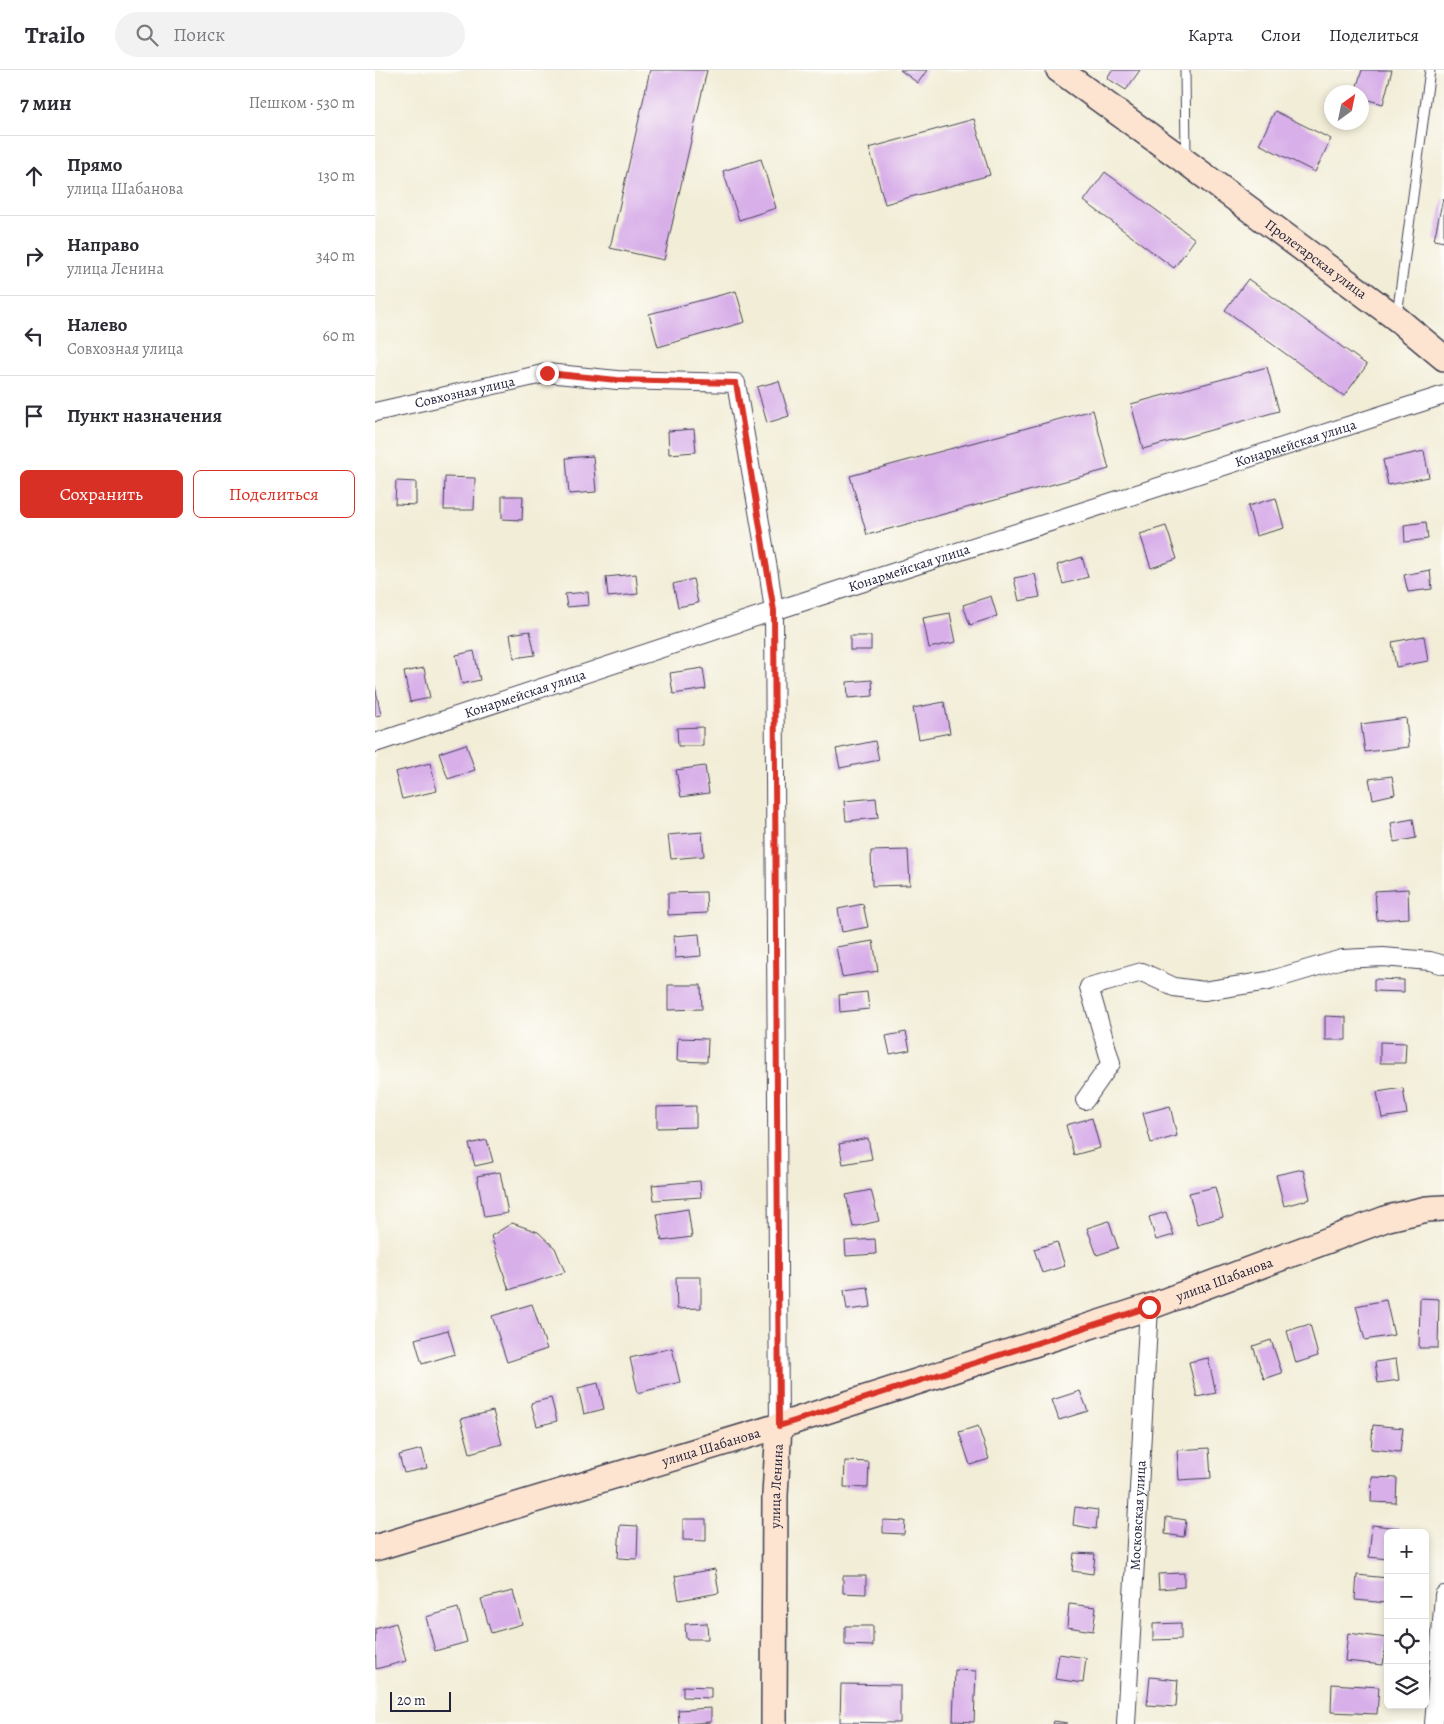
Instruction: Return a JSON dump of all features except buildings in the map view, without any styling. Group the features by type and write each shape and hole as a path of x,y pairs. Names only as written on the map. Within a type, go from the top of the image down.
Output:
{"street":[{"name":"Пролетарская улица","path":"1059,70 1187,162 1396,318 1444,358"},
{"name":"Совхозная улица","path":"375,412 547,373 617,380 736,383"},
{"name":"улица Ленина","path":"736,383 774,611 779,1426 775,1495 774,1724"},
{"name":"Конармейская улица","path":"375,743 774,611 1444,395"},
{"path":"1085,1100 1111,1063 1089,987 1142,972 1174,987 1204,991 1268,981 1342,959 1383,957 1430,961 1444,965"},
{"name":"улица Шабанова","path":"375,1548 779,1426 1149,1307 1388,1218 1439,1204"},
{"name":"Московская улица","path":"1125,1724 1149,1307"},
{"path":"1435,1724 1444,1595"}],"lane":[{"path":"1185,70 1187,162"},
{"path":"1396,318 1430,70"}],"route":[{"path":"547,373 617,380 736,383 774,611 779,1426 1149,1307"}]}
